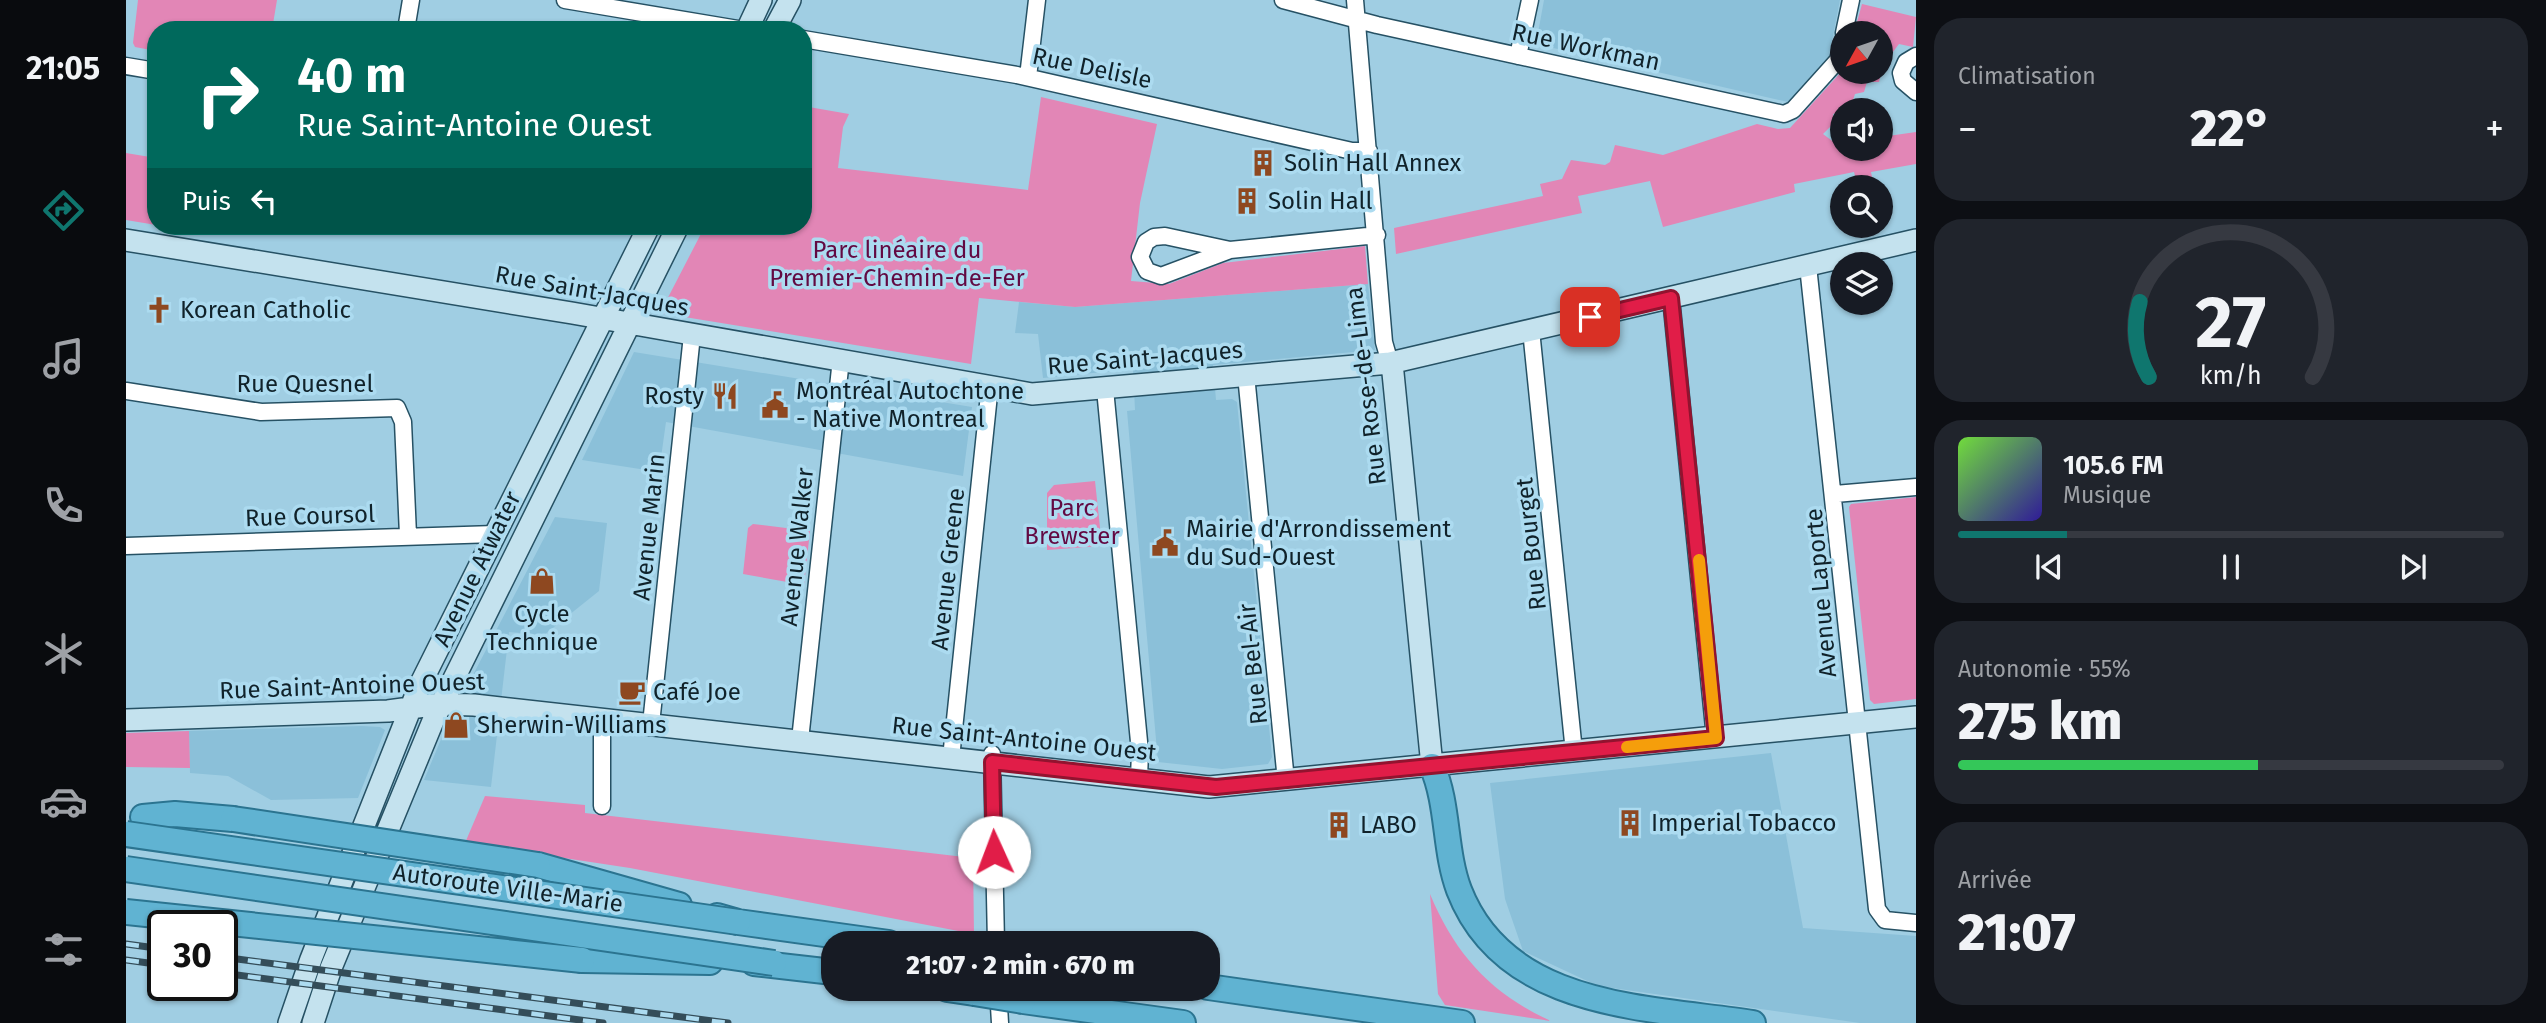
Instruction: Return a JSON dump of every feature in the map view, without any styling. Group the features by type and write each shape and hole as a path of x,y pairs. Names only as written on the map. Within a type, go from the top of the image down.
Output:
{"highway":[{"path":"1432,766 1440,786 1448,852 1460,893 1482,930 1509,959 1545,982 1579,996 1753,1023"},
{"path":"134,826 176,814 233,819 538,865 738,922"},
{"name":"Autoroute Ville-Marie","path":"134,826 821,934"},
{"name":"Autoroute Ville-Marie","path":"126,869 821,970"},
{"path":"126,912 582,960 775,963"},
{"path":"1220,989 1462,1023"},
{"path":"1023,1001 1183,1023"}],"main road":[{"path":"750,21 761,0"},
{"path":"779,21 790,0"},
{"name":"Avenue Atwater","path":"289,1023 307,969 410,708 644,235"},
{"name":"Avenue Atwater","path":"313,1023 331,968 440,704 674,235"},
{"name":"Rue Saint-Jacques","path":"126,240 841,359 1032,394 1390,363 1916,240"},
{"name":"Rue Rose-de-Lima","path":"1390,363 1395,384 1432,766"},
{"name":"Rue Saint-Antoine Ouest","path":"126,720 410,708 440,704 474,705 951,758 992,758 1209,787 1916,718"}],"street":[{"path":"408,21 411,0"},
{"path":"565,0 691,21"},
{"path":"1028,77 1037,0"},
{"name":"Rue Workman","path":"1283,0 1518,56 1786,114 1793,110 1830,69"},
{"name":"Rue Rose-de-Lima","path":"1354,0 1377,235 1384,342 1390,363"},
{"path":"1518,56 1530,0"},
{"path":"1847,21 1851,0"},
{"name":"Rue Delisle","path":"812,41 1028,77 1352,151 1369,151"},
{"path":"1916,56 1904,65 1901,73 1903,81 1916,92"},
{"path":"126,66 147,70"},
{"path":"1230,250 1161,236 1146,242 1140,257 1147,271 1161,276 1230,250 1377,235"},
{"name":"Avenue Laporte","path":"1808,266 1879,915 1889,921 1916,923"},
{"path":"1671,298 1716,738"},
{"name":"Rue Bourget","path":"1531,330 1574,752"},
{"name":"Avenue Marin","path":"651,724 692,335"},
{"name":"Avenue Walker","path":"800,740 841,359"},
{"name":"Rue Bel-Air","path":"1246,376 1286,781"},
{"name":"Avenue Greene","path":"951,758 990,386"},
{"path":"1105,389 1140,752 1139,778"},
{"name":"Rue Quesnel","path":"126,391 261,412 398,408 402,422 408,535"},
{"path":"1835,494 1916,487"},
{"name":"Rue Coursol","path":"126,546 495,534"},
{"path":"602,719 602,806"},
{"path":"992,758 996,931"},
{"path":"999,1001 1000,1023"}],"shaded area":[{"path":"1544,0 1840,0 1836,21 1830,21 1829,56 1788,102 1536,44"},
{"path":"1368,284 1375,350 1213,365 1216,400 1232,399 1237,402 1272,757 1268,764 1222,769 1158,762 1127,411 1135,410 1133,369 1043,378 1038,334 1015,333 1019,302 1075,307"},
{"path":"634,352 972,407 963,476 666,422 659,472 582,460"},
{"path":"555,517 607,523 599,591 544,635 509,632 491,787 424,780 447,725"},
{"path":"362,726 385,730 358,798 271,800 228,776 190,773 189,731"},
{"path":"1771,753 1803,928 1916,936 1916,1023 1860,1023 1598,986 1523,951 1505,899 1490,783"}],"green space":[{"path":"138,0 277,0 274,21 147,21 147,49 135,47 133,43"},
{"path":"1862,4 1916,17 1913,47 1899,44 1894,51 1894,21 1857,21"},
{"path":"1830,84 1866,84 1864,92 1855,94 1854,98 1830,98 1830,127 1823,134 1830,139 1830,161 1893,161 1893,135 1916,132 1916,164 1871,172 1872,175 1855,175 1854,172 1830,175 1794,184 1795,192 1663,227 1650,181 1578,196 1582,213 1396,254 1394,228 1543,196 1540,184 1562,179 1571,160 1605,165 1610,162 1615,145 1663,155 1757,124 1778,129 1790,128"},
{"name":"Parc linéaire du Premier-Chemin-de-Fer","path":"1041,97 1157,124 1140,203 1131,281 1169,284 1223,263 1365,246 1368,284 1075,307 979,298 971,364 660,313 700,235 812,235 812,108 849,114 843,127 838,168 1028,190"},
{"path":"126,153 147,156 147,224 126,220"},
{"name":"Parc Brewster","path":"1095,481 1102,546 1047,550 1047,493 1054,485"},
{"path":"1916,497 1916,699 1874,704 1870,700 1849,507 1851,504"},
{"path":"753,524 810,531 804,585 743,574 748,528"},
{"path":"189,731 190,768 126,767 126,733"},
{"path":"485,796 585,805 585,813 973,858 974,931 958,931 630,868 465,843"},
{"path":"1430,894 1451,935 1477,970 1510,998 1551,1021 1445,1005 1438,994"}],"railway":[{"path":"126,944 147,947"},
{"path":"238,959 728,1023"},
{"path":"126,960 147,963"},
{"path":"238,975 603,1023"}],"slow traffic":[{"path":"1627,747 1716,738 1699,560"}],"place":[{"name":"Solin Hall Annex","path":"1263,163"},
{"name":"Solin Hall","path":"1247,201"},
{"name":"Korean Catholic","path":"159,310"},
{"name":"Rosty","path":"725,396"},
{"name":"Montréal Autochtone - Native Montreal","path":"775,405"},
{"name":"Mairie d'Arrondissement du Sud-Ouest","path":"1165,543"},
{"name":"Cycle Technique","path":"542,581"},
{"name":"Café Joe","path":"632,692"},
{"name":"Sherwin-Williams","path":"456,725"},
{"name":"Imperial Tobacco","path":"1630,823"},
{"name":"LABO","path":"1339,825"}],"route":[{"path":"994,852 992,762 1216,787 1716,738 1671,298 1590,317"}]}
